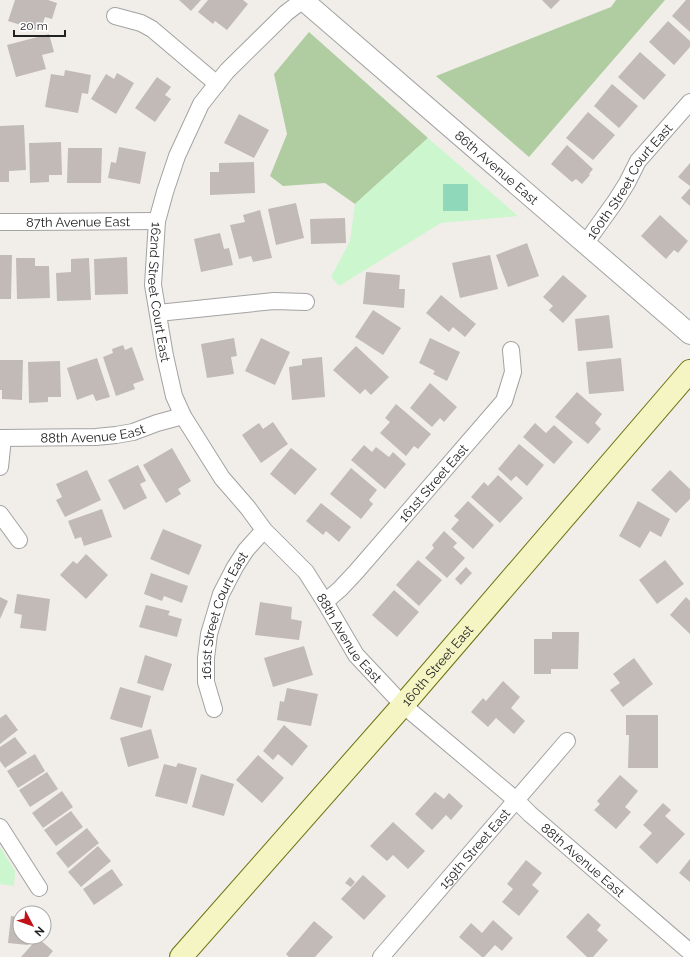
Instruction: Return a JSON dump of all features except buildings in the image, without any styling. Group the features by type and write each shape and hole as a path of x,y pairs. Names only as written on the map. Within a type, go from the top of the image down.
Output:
{"main road":[{"name":"160th Street East","path":"181,957 403,705 690,371"}],"street":[{"name":"162nd Street Court East","path":"183,416 174,396 165,356 153,285 157,222 165,192 177,156 201,104 227,71 286,14 303,0"},
{"name":"86th Avenue East","path":"303,0 690,334"},
{"path":"115,16 140,23 152,29 217,84"},
{"name":"160th Street Court East","path":"585,244 615,202 638,161 690,102"},
{"name":"87th Avenue East","path":"0,222 157,222"},
{"path":"158,313 274,301 306,302"},
{"name":"161st Street East","path":"325,602 340,590 504,401 513,372 511,350"},
{"name":"88th Avenue East","path":"1,438 96,437 116,435 133,432 157,423 183,416 222,478 248,508 264,530 306,572 356,655 403,705 516,800 690,952"},
{"path":"0,467 1,438"},
{"path":"0,514 19,540"},
{"name":"161st Street Court East","path":"214,709 206,682 206,658 209,634 221,594 235,567 246,550 264,530"},
{"name":"159th Street East","path":"382,957 567,741"},
{"path":"0,827 39,888"}],"green space":[{"path":"616,0 665,0 529,157 436,76 611,7"},
{"path":"309,32 428,138 355,204 325,183 283,186 270,176 287,134 274,74"},
{"path":"428,138 518,216 441,223 339,286 331,277 350,241 355,204"},
{"path":"443,184 468,184 468,211 443,211"},
{"path":"0,847 15,871 14,886 0,884"}]}
